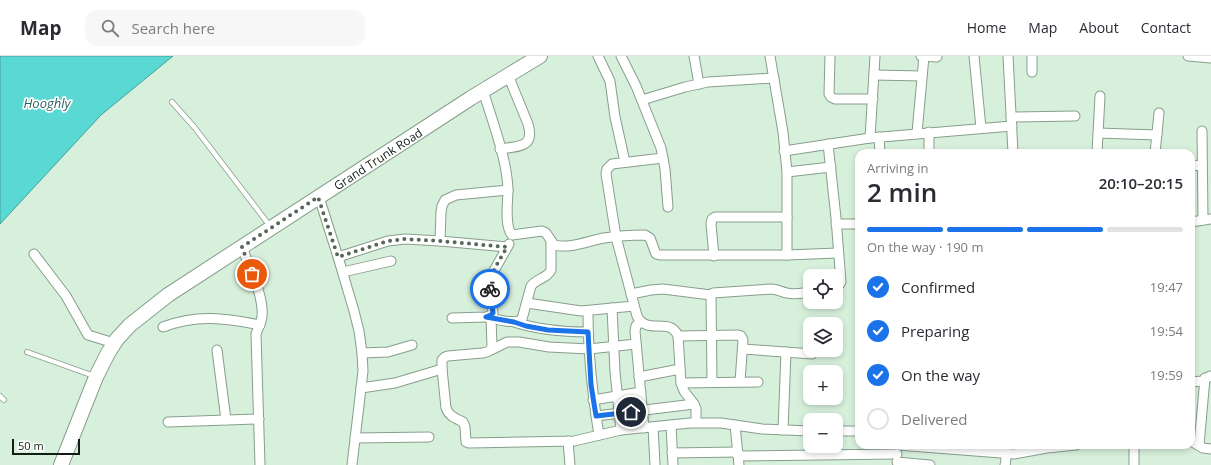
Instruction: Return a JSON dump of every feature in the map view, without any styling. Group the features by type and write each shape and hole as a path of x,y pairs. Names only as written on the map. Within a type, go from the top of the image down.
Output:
{"main road":[{"name":"Grand Trunk Road","path":"61,465 96,377 114,343 130,325 168,295 483,90 540,56"}],"street":[{"path":"598,56 610,81 615,117 625,162"},
{"path":"621,56 636,86 661,148 666,169 668,207"},
{"path":"694,56 699,84"},
{"path":"770,56 787,172 787,255"},
{"path":"830,56 829,94 831,97 835,99 872,99"},
{"path":"875,56 872,99 875,138 879,149"},
{"path":"920,56 937,57"},
{"path":"917,133 924,56"},
{"path":"974,56 982,128"},
{"path":"1008,56 1013,149"},
{"path":"1032,56 1032,72"},
{"path":"1188,56 1211,58"},
{"path":"500,149 524,145 528,142 530,137 528,124 508,75"},
{"path":"874,75 922,76"},
{"path":"642,100 699,84 719,81 774,78"},
{"path":"483,90 506,172 508,190 508,229 512,235 510,243 492,276 490,283 493,313 488,318"},
{"path":"1097,149 1100,96"},
{"path":"1155,149 1159,113"},
{"path":"784,151 917,133 982,128 1012,121 1075,116"},
{"path":"1195,222 1207,220 1205,161 1202,131"},
{"path":"929,132 929,149"},
{"path":"1098,133 1157,136"},
{"path":"828,144 840,269"},
{"path":"663,158 612,164 607,168 606,174 616,237 634,306 640,322 644,325 669,327 676,331 678,336 681,383 684,391 694,404 696,410 696,422"},
{"path":"1195,164 1205,161"},
{"path":"787,172 831,167"},
{"path":"440,241 441,212 445,200 456,195 508,190"},
{"path":"318,197 343,272 356,318 362,353 361,388 352,465"},
{"path":"714,256 711,224 712,219 715,217 787,217"},
{"path":"836,224 855,224"},
{"path":"512,235 542,231 546,233 554,245 559,246 568,246 603,238 645,236 650,238 656,254 660,255 714,256 838,253"},
{"path":"338,257 396,239 416,239 507,247"},
{"path":"514,322 519,322 522,319 531,286 549,274 551,270 551,241"},
{"path":"242,247 259,295 262,316 256,334 260,465"},
{"path":"34,254 66,296 88,334 114,343"},
{"path":"343,272 391,260"},
{"path":"631,294 651,290 671,289 711,296"},
{"path":"712,382 711,296 713,292 777,290 787,294 803,293"},
{"path":"527,303 571,310 588,311 634,306"},
{"path":"612,308 617,396 621,430"},
{"path":"588,311 593,400 599,435"},
{"path":"162,327 185,320 207,318 235,320 260,325"},
{"path":"452,318 488,318 548,330 588,332"},
{"path":"488,318 492,346 491,350"},
{"path":"640,322 636,326 636,344 642,410 648,427 655,465"},
{"path":"678,336 741,336 743,340 740,382"},
{"path":"636,344 589,349 549,347 513,341 503,343 487,352 445,357 442,360 442,369 446,408 452,417 463,422 466,442 473,443 580,440 621,430 696,422 721,423 756,429 803,431"},
{"path":"362,353 388,352 412,345"},
{"path":"742,349 803,353"},
{"path":"217,350 226,420"},
{"path":"783,430 786,352"},
{"path":"361,388 395,383 442,369"},
{"path":"639,377 680,370"},
{"path":"1195,382 1202,381 1208,377"},
{"path":"1208,377 1195,443 1203,448 1211,449"},
{"path":"681,383 758,382"},
{"path":"593,400 641,392"},
{"path":"596,416 694,404"},
{"path":"168,422 259,419"},
{"path":"671,425 673,465"},
{"path":"736,425 738,458"},
{"path":"843,431 855,431"},
{"path":"355,438 429,437"},
{"path":"568,441 570,465"},
{"path":"672,453 738,458 897,454 1005,449 1014,454 1042,449"},
{"path":"1005,449 1005,465"},
{"path":"1134,449 1134,465"},
{"path":"897,454 930,465"},
{"path":"837,455 837,465"}],"lane":[{"path":"172,102 195,128 271,228"},
{"path":"27,352 96,377"},
{"path":"0,396 4,400"}],"water":[{"name":"Hooghly","path":"0,56 173,56 101,115 0,224"}],"way so far":[{"path":"252,274 242,247 318,197 338,257 396,239 416,239 507,247 492,276 490,289"}],"route":[{"path":"490,289 493,313 486,317 548,330 588,332 591,385 596,416 631,412"}]}
